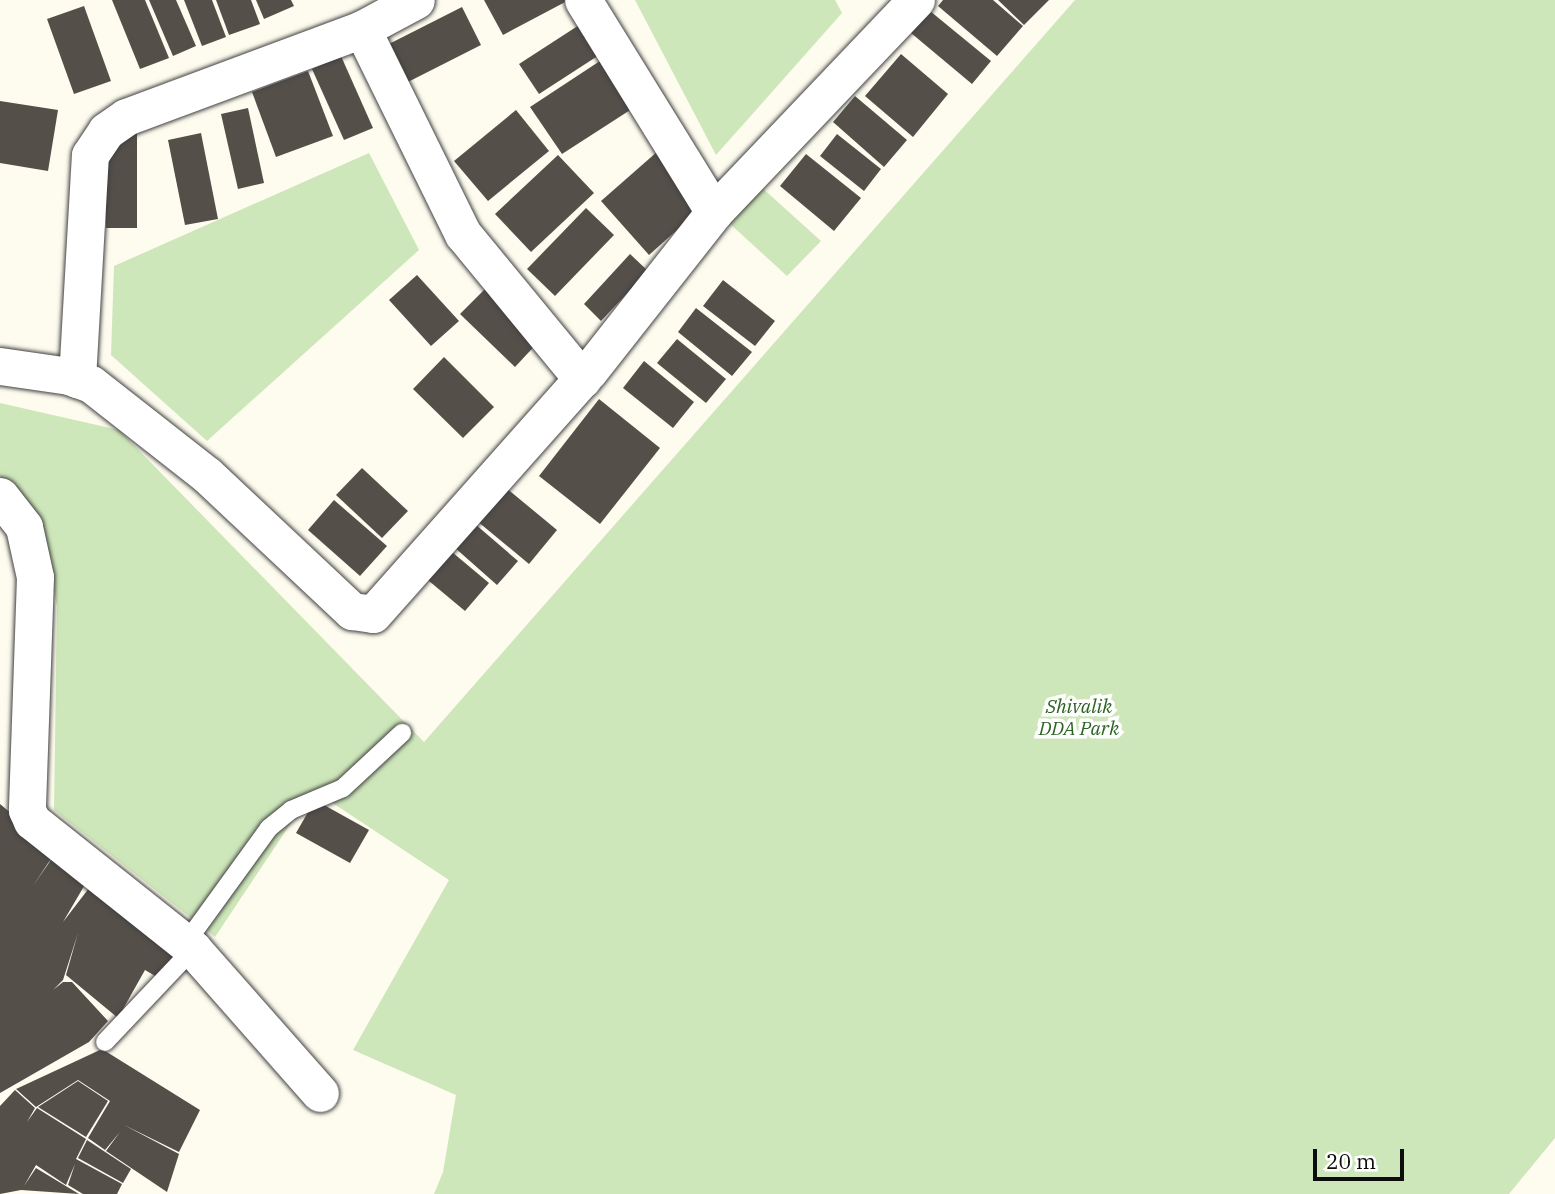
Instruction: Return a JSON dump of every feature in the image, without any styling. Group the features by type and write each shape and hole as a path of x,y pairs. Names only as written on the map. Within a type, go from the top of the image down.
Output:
{"street":[{"path":"77,379 90,155 99,139 126,117 362,29 416,0"},
{"path":"583,0 714,212"},
{"path":"0,366 77,379 119,403 207,475 352,611 364,615 384,607 582,379 714,212 900,7"},
{"path":"362,29 463,234 582,379"},
{"path":"0,496 24,527 36,577 27,810 32,821 189,946 320,1093"}],"lane":[{"path":"105,1042 189,946 269,828 291,810 343,788 402,733"}],"green space":[{"path":"635,0 835,0 842,13 716,155"},
{"name":"Shivalik DDA Park","path":"1075,0 1555,0 1555,1138 1509,1194 434,1194 443,1172 456,1095 353,1050 449,880 313,790 215,937 54,810 57,606 40,524 0,476 0,403 119,430 424,742"},
{"path":"369,153 419,250 207,441 111,355 114,266"},
{"path":"759,185 821,241 787,276 728,222"}],"building":[{"path":"112,0 145,0 169,58 140,69"},
{"path":"149,0 176,0 196,46 173,56"},
{"path":"184,0 212,0 226,37 202,46"},
{"path":"216,0 251,0 260,24 229,35"},
{"path":"256,0 291,0 294,6 264,19"},
{"path":"484,0 569,0 503,35"},
{"path":"943,0 993,0 1023,26 997,56 938,6"},
{"path":"998,0 1049,0 1024,25"},
{"path":"84,6 111,81 74,94 47,19"},
{"path":"462,7 481,45 402,85 383,47"},
{"path":"930,11 991,61 972,84 911,33"},
{"path":"590,18 610,48 539,94 519,64"},
{"path":"901,54 948,94 913,137 865,96"},
{"path":"341,56 373,128 344,140 312,69"},
{"path":"606,57 638,105 562,154 530,107"},
{"path":"308,71 333,136 276,157 252,92"},
{"path":"855,96 907,140 884,167 833,122"},
{"path":"0,101 58,110 48,171 0,163"},
{"path":"248,108 264,183 238,189 221,114"},
{"path":"516,110 549,151 488,201 454,161"},
{"path":"106,132 137,132 137,228 106,228"},
{"path":"201,133 218,219 185,225 168,140"},
{"path":"837,134 881,169 864,191 820,156"},
{"path":"658,151 706,204 649,255 601,201"},
{"path":"806,154 861,198 834,231 780,186"},
{"path":"558,155 594,193 531,252 495,214"},
{"path":"586,208 614,235 555,296 527,269"},
{"path":"630,254 648,271 601,321 584,304"},
{"path":"417,275 459,321 431,346 389,300"},
{"path":"723,280 775,321 755,346 703,306"},
{"path":"489,285 543,337 515,367 460,314"},
{"path":"696,308 752,352 732,376 678,332"},
{"path":"677,339 726,379 706,403 657,363"},
{"path":"444,357 494,407 463,438 413,389"},
{"path":"644,361 694,402 673,428 623,388"},
{"path":"599,399 660,448 600,524 539,476"},
{"path":"362,468 408,511 382,538 336,495"},
{"path":"499,482 557,530 529,564 471,516"},
{"path":"334,500 387,546 360,576 308,530"},
{"path":"475,524 518,561 497,585 454,547"},
{"path":"446,547 489,583 465,611 423,576"},
{"path":"315,800 369,830 350,863 296,833"},
{"path":"0,804 56,851 33,886 57,851 90,876 63,922 96,879 179,945 162,980 145,970 118,1018 66,975 78,933 63,980 53,990 63,982 72,982 108,1021 89,1042 0,1093"},
{"path":"102,1049 200,1110 179,1152 124,1125 179,1154 167,1192 106,1151 120,1132 105,1150 88,1138 110,1101 78,1080 36,1107 16,1089"},
{"path":"78,1081 108,1101 86,1137 38,1107"},
{"path":"15,1090 35,1108 27,1122 37,1108 86,1139 76,1159 122,1184 117,1194 83,1194 68,1185 75,1164 66,1185 36,1165 24,1186 36,1168 79,1194 21,1190 0,1194 0,1106"},
{"path":"87,1140 131,1169 123,1183 78,1158"}]}
